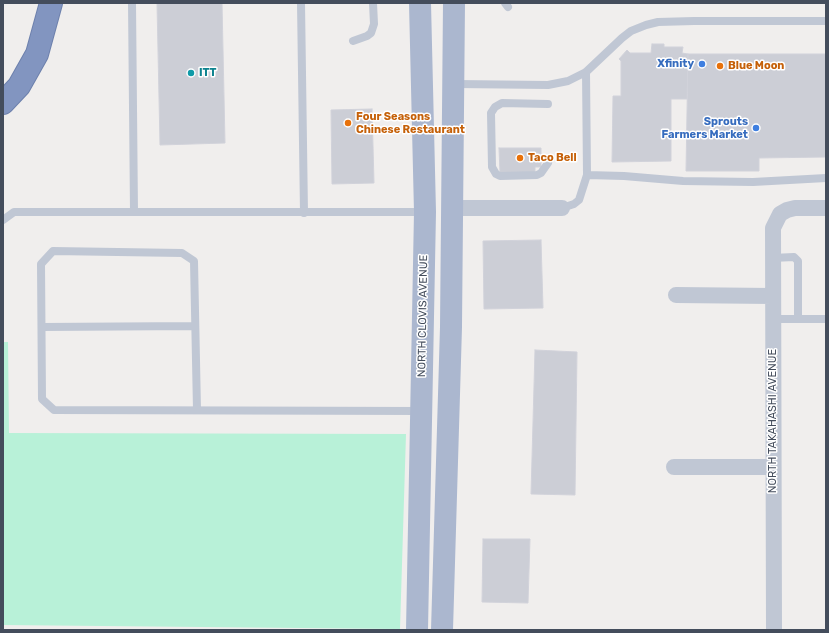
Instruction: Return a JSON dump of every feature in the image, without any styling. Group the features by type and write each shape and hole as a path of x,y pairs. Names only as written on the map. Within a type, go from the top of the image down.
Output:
{"highway":[{"path":"3,102 19,86 37,54 51,3"}],"main road":[{"name":"NORTH CLOVIS AVENUE","path":"417,630 426,212 420,48 420,3"},
{"path":"442,630 451,327 454,3"},
{"path":"420,48 435,114 438,194 440,203 443,206 451,208"}],"street":[{"path":"451,208 562,208"},
{"name":"NORTH TAKAHASHI AVENUE","path":"774,630 772,466 773,228 780,214 795,208 826,208"},
{"path":"676,296 772,296"},
{"path":"674,467 772,466"}],"lane":[{"path":"132,3 134,212"},
{"path":"301,3 304,213"},
{"path":"353,41 367,36 371,32 374,24 373,3"},
{"path":"454,84 548,85 568,81 586,72 622,38 638,28 652,24 694,21 826,21"},
{"path":"562,208 574,204 578,200 587,175 586,72"},
{"path":"548,104 502,102 492,110 491,121 492,167 496,174 500,176 537,175 545,170 548,163"},
{"path":"587,175 624,176 698,182 753,182 826,178"},
{"path":"3,220 14,212 426,212"},
{"path":"197,410 194,261 182,253 53,252 41,264 42,399 54,410 422,411"},
{"path":"772,258 794,257 798,262 798,319"},
{"path":"773,319 826,319"},
{"path":"42,327 195,326"}],"green space":[{"path":"3,342 8,342 9,433 406,434 400,629 3,625"}],"building":[{"name":"ITT","path":"157,3 222,3 225,143 160,145"},
{"path":"652,44 664,44 664,47 683,47 682,53 688,54 687,99 671,99 671,161 612,162 613,96 621,96 621,61 619,59 627,50 630,53 651,53"},
{"name":"Sprouts Farmers Market","path":"688,54 826,54 826,157 759,158 759,171 686,171"},
{"path":"372,109 374,183 332,184 331,110"},
{"name":"Taco Bell","path":"499,148 541,148 541,167 535,167 535,173 500,173"},
{"path":"541,240 543,308 484,309 483,241"},
{"path":"535,350 577,352 575,495 531,494"},
{"path":"483,539 530,539 528,603 482,602"}],"place":[{"name":"Xfinity","path":"702,64"},
{"name":"Blue Moon","path":"720,66"},
{"name":"ITT","path":"191,73"},
{"name":"Four Seasons Chinese Restaurant","path":"348,123"},
{"name":"Sprouts Farmers Market","path":"756,128"},
{"name":"Taco Bell","path":"520,158"}]}
